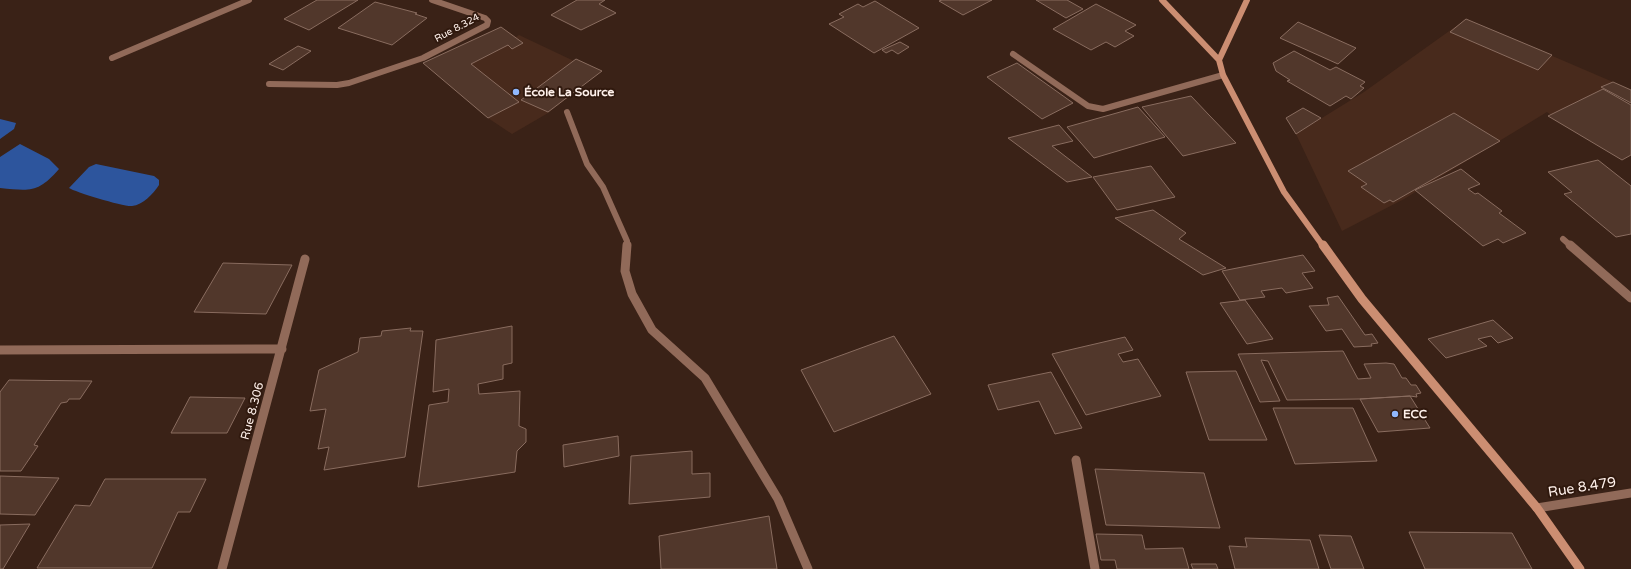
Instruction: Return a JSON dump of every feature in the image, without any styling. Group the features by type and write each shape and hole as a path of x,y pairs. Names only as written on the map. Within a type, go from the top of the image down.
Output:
{"street":[{"path":"112,58 249,0"},
{"name":"Rue 8.324","path":"269,84 337,85 349,83 423,58 487,24 488,22 485,18 432,0"},
{"path":"1162,0 1219,60 1223,75 1284,192 1362,299 1537,508 1580,569"},
{"path":"1219,60 1247,0"},
{"path":"1013,54 1088,106 1103,108 1223,75"},
{"path":"567,112 587,164 603,187 627,241 625,270 632,294 652,330 694,366 705,378 778,499 808,569"},
{"path":"1563,239 1631,298"},
{"name":"Rue 8.306","path":"222,569 306,259"},
{"path":"0,350 282,349"},
{"path":"1076,460 1095,569"},
{"name":"Rue 8.479","path":"1537,508 1631,493"}],"shaded area":[{"path":"1466,19 1613,82 1602,87 1603,89 1551,115 1547,112 1404,199 1342,231 1296,134 1364,92"},
{"name":"École La Source","path":"501,27 516,37 519,35 574,61 576,59 602,71 548,113 512,134 488,118 423,63"}],"water":[{"path":"0,119 16,123 14,129 0,139"},
{"path":"20,144 49,159 59,169 45,183 33,189 19,190 0,188 0,157"},
{"path":"96,164 154,176 159,180 159,185 144,201 140,204 132,206 100,199 69,188 89,167"}],"building":[{"path":"317,0 358,0 309,30 284,19"},
{"path":"577,0 605,0 599,4 616,13 581,30 551,15"},
{"path":"992,0 963,15 939,1"},
{"path":"1036,0 1067,0 1083,9 1066,18"},
{"path":"875,1 919,28 874,53 829,24 844,17 839,14 858,4 863,7"},
{"path":"375,2 417,13 415,14 427,18 392,45 338,28"},
{"path":"1096,4 1136,25 1125,31 1134,36 1115,47 1106,42 1091,50 1053,29"},
{"path":"1466,19 1552,55 1538,70 1450,32"},
{"path":"1298,22 1356,48 1338,64 1280,38"},
{"path":"501,27 523,43 512,49 508,45 471,64 519,102 488,118 423,63"},
{"path":"900,42 909,47 898,54 892,50 886,53 882,50"},
{"path":"298,46 311,51 283,70 269,64"},
{"path":"1294,51 1330,70 1336,67 1365,82 1360,86 1364,88 1351,99 1346,96 1330,106 1287,81 1290,80 1276,71 1273,63"},
{"path":"576,59 602,71 548,112 521,100"},
{"path":"1017,63 1073,103 1042,119 987,77"},
{"path":"1613,82 1631,90 1631,103 1601,87"},
{"path":"1603,89 1631,105 1631,155 1622,160 1548,116"},
{"path":"1191,96 1236,143 1183,156 1142,107"},
{"path":"1138,107 1165,137 1094,158 1067,127"},
{"path":"1303,108 1321,118 1296,134 1286,118"},
{"path":"1454,113 1500,141 1393,202 1390,200 1384,203 1361,187 1367,184 1348,171"},
{"path":"1059,125 1073,141 1052,146 1092,177 1067,182 1008,138"},
{"path":"1598,160 1631,186 1631,234 1616,237 1564,194 1572,192 1548,172"},
{"path":"1151,166 1175,197 1117,210 1093,177"},
{"path":"1461,169 1480,184 1468,189 1475,194 1478,193 1502,211 1499,213 1526,233 1503,243 1498,239 1483,246 1415,190"},
{"path":"1153,210 1186,233 1179,239 1226,268 1203,275 1115,218"},
{"path":"1303,255 1315,271 1302,273 1313,288 1286,293 1282,288 1261,291 1265,297 1240,300 1222,271"},
{"path":"223,263 292,265 266,314 194,312"},
{"path":"1338,296 1365,335 1372,334 1378,343 1371,344 1372,346 1354,347 1342,329 1326,331 1309,306 1329,305 1327,298"},
{"path":"1245,300 1273,339 1247,344 1220,303"},
{"path":"1493,320 1513,338 1498,343 1491,336 1478,339 1487,346 1446,358 1428,339"},
{"path":"512,326 512,363 503,365 503,379 478,384 479,394 520,391 519,426 526,429 526,442 517,451 515,472 418,487 429,405 448,402 449,389 433,392 436,340"},
{"path":"411,328 410,331 423,331 405,457 324,470 329,447 318,449 326,409 310,411 319,370 358,352 360,338 381,336 382,331"},
{"path":"894,336 931,394 834,432 801,370"},
{"path":"1125,337 1133,350 1118,354 1123,362 1138,359 1161,396 1086,415 1052,354"},
{"path":"1343,351 1358,379 1371,378 1364,364 1394,364 1402,378 1406,378 1411,385 1416,385 1421,393 1416,394 1417,397 1287,400 1268,361 1261,360 1280,401 1260,402 1238,354"},
{"path":"1236,371 1267,440 1209,440 1186,372"},
{"path":"1051,372 1082,428 1055,434 1039,401 998,410 988,385"},
{"path":"9,380 92,381 80,399 69,399 67,402 61,403 34,445 38,446 21,471 0,471 0,392"},
{"name":"ECC","path":"1410,396 1430,428 1378,432 1360,399"},
{"path":"190,397 245,398 227,433 171,433"},
{"path":"1273,408 1353,408 1377,461 1295,464"},
{"path":"618,436 619,456 564,467 563,445"},
{"path":"692,451 692,474 710,473 710,497 629,504 631,456"},
{"path":"1095,469 1204,473 1220,528 1106,525"},
{"path":"0,476 59,478 35,515 0,514"},
{"path":"105,479 206,479 190,512 178,512 152,568 37,568 75,505 90,506"},
{"path":"769,516 777,569 661,569 659,536"},
{"path":"30,524 3,569 0,569 0,525"},
{"path":"1409,532 1512,533 1532,569 1425,569"},
{"path":"1096,534 1142,535 1145,549 1183,548 1189,569 1117,569 1115,560 1101,560"},
{"path":"1319,535 1351,536 1364,569 1331,569"},
{"path":"1245,538 1310,540 1319,569 1235,569 1229,546 1247,547"},
{"path":"1191,564 1216,564 1218,569 1193,569"}],"place":[{"name":"École La Source","path":"516,92"},
{"name":"ECC","path":"1395,414"}]}
